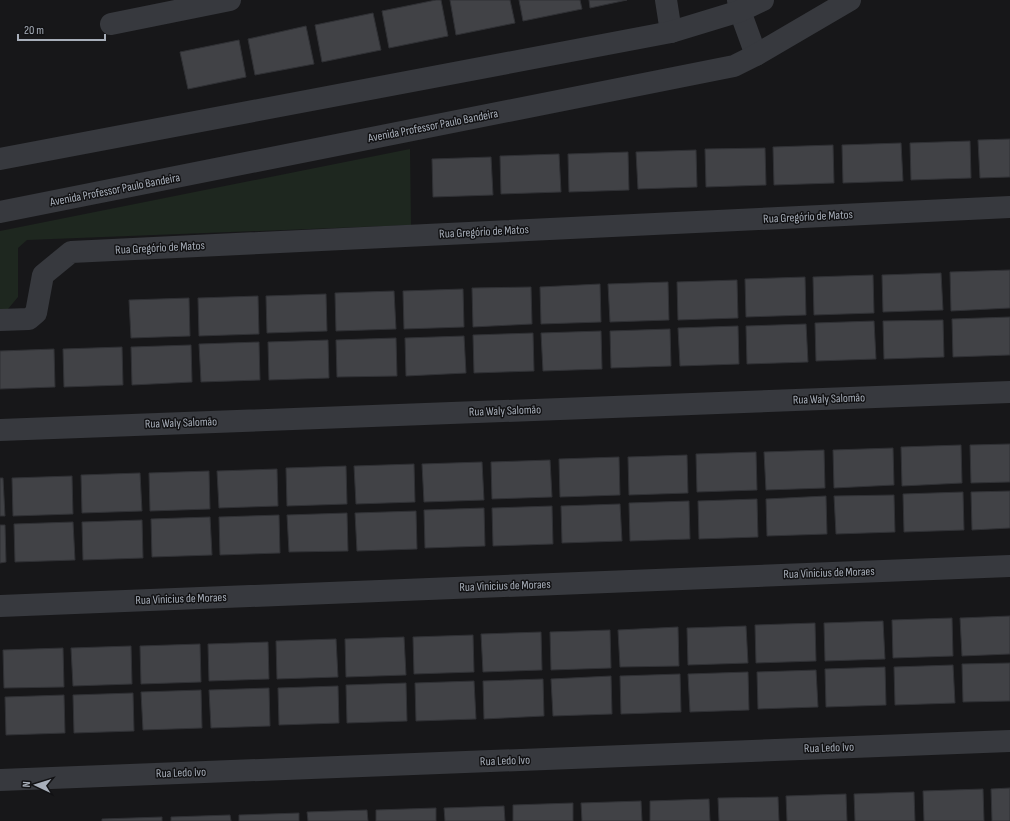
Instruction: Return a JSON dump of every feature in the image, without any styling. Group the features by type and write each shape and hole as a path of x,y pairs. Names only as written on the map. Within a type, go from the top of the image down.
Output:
{"street":[{"path":"111,24 230,0"},
{"path":"666,0 671,32"},
{"path":"0,159 671,32 739,6 763,0"},
{"name":"Avenida Professor Paulo Bandeira","path":"0,212 734,66 850,0"},
{"path":"739,6 756,54"},
{"name":"Rua Gregório de Matos","path":"0,320 29,319 36,313 43,275 71,252 1010,208"},
{"name":"Rua Waly Salomão","path":"0,430 1010,392"},
{"name":"Rua Vinicius de Moraes","path":"0,606 1010,566"},
{"name":"Rua Ledo Ivo","path":"0,780 1010,741"}],"shaded area":[{"path":"410,149 411,225 27,240 18,248 18,297 8,309 0,309 0,231"}],"building":[{"path":"441,0 448,36 389,48 382,11"},
{"path":"450,0 510,0 515,23 456,35"},
{"path":"519,0 580,0 582,9 523,21"},
{"path":"589,0 627,0 590,8"},
{"path":"373,13 381,50 322,62 315,25"},
{"path":"306,26 314,64 255,75 248,39"},
{"path":"239,40 246,77 188,89 180,52"},
{"path":"1010,139 1010,177 980,178 978,140"},
{"path":"970,141 971,178 911,180 910,143"},
{"path":"901,143 903,181 843,183 842,145"},
{"path":"833,145 834,183 774,185 773,147"},
{"path":"765,148 766,185 706,187 705,149"},
{"path":"696,150 697,187 638,189 636,152"},
{"path":"628,152 629,190 569,192 568,154"},
{"path":"559,154 561,192 501,194 500,156"},
{"path":"491,157 493,195 433,197 432,159"},
{"path":"1010,270 1010,308 951,311 950,272"},
{"path":"941,273 943,310 883,312 882,275"},
{"path":"873,275 874,313 814,315 813,277"},
{"path":"805,277 806,315 746,317 745,279"},
{"path":"737,280 738,318 678,320 677,282"},
{"path":"668,282 669,320 610,322 608,284"},
{"path":"600,284 601,322 541,324 540,287"},
{"path":"531,287 532,324 473,327 472,288"},
{"path":"463,289 464,327 404,329 403,291"},
{"path":"394,291 396,329 336,331 335,293"},
{"path":"326,294 327,331 267,333 266,296"},
{"path":"258,296 259,334 199,336 198,298"},
{"path":"189,298 190,336 131,338 129,300"},
{"path":"1010,317 1010,355 953,357 952,319"},
{"path":"943,320 944,357 884,359 883,321"},
{"path":"874,321 876,359 816,361 815,323"},
{"path":"806,324 808,362 747,364 746,326"},
{"path":"738,326 739,364 680,366 678,328"},
{"path":"670,329 671,366 611,368 610,331"},
{"path":"601,331 602,369 543,371 541,333"},
{"path":"533,333 534,371 474,373 473,335"},
{"path":"464,336 466,373 406,376 405,338"},
{"path":"396,338 397,376 337,377 336,340"},
{"path":"328,340 329,378 269,380 268,342"},
{"path":"259,342 260,380 201,382 199,344"},
{"path":"191,345 192,382 132,385 131,347"},
{"path":"122,347 123,385 64,387 63,349"},
{"path":"54,349 55,387 0,389 0,351"},
{"path":"1010,444 1010,482 971,483 970,445"},
{"path":"961,445 962,483 902,486 901,447"},
{"path":"893,448 894,485 834,488 833,450"},
{"path":"824,450 825,488 766,490 764,452"},
{"path":"756,452 757,490 697,492 696,454"},
{"path":"687,455 688,493 629,495 628,457"},
{"path":"619,457 620,495 560,497 559,459"},
{"path":"550,460 552,497 492,499 491,462"},
{"path":"482,462 484,500 424,502 422,464"},
{"path":"414,464 415,502 356,504 354,466"},
{"path":"346,466 347,504 287,506 286,468"},
{"path":"277,469 278,506 219,508 217,471"},
{"path":"209,471 210,509 150,511 149,473"},
{"path":"140,473 142,511 82,513 81,475"},
{"path":"72,476 73,514 13,516 12,478"},
{"path":"0,478 3,478 5,516 0,516"},
{"path":"1010,491 1010,528 972,530 971,492"},
{"path":"963,492 964,530 904,532 903,494"},
{"path":"894,495 895,532 836,534 834,496"},
{"path":"826,496 827,534 767,536 766,499"},
{"path":"757,499 758,537 699,539 698,501"},
{"path":"689,501 690,539 630,541 629,503"},
{"path":"620,504 622,541 562,543 561,506"},
{"path":"552,506 553,544 493,546 492,508"},
{"path":"484,508 485,546 425,548 424,510"},
{"path":"416,511 417,549 357,551 355,513"},
{"path":"347,513 348,551 289,552 287,515"},
{"path":"279,515 280,553 220,555 219,517"},
{"path":"210,517 212,555 152,557 151,519"},
{"path":"142,520 143,558 83,560 82,522"},
{"path":"73,522 75,560 15,562 14,524"},
{"path":"0,525 5,525 6,562 0,563"},
{"path":"1010,616 1010,654 962,656 960,618"},
{"path":"952,618 953,656 893,658 892,620"},
{"path":"883,621 885,659 825,661 824,623"},
{"path":"815,623 816,661 756,663 755,625"},
{"path":"746,626 748,663 688,665 687,628"},
{"path":"678,627 679,666 620,667 618,630"},
{"path":"610,630 611,668 551,670 550,632"},
{"path":"541,632 542,670 483,672 481,634"},
{"path":"473,635 474,672 414,674 413,637"},
{"path":"404,637 406,675 346,677 345,639"},
{"path":"336,639 338,677 277,679 276,641"},
{"path":"268,642 269,679 209,681 208,644"},
{"path":"200,644 201,682 141,684 140,646"},
{"path":"131,646 132,684 73,686 71,648"},
{"path":"63,648 64,687 4,688 3,650"},
{"path":"1010,663 1010,701 963,702 962,664"},
{"path":"953,665 955,703 895,705 894,667"},
{"path":"885,667 886,705 826,707 825,669"},
{"path":"816,670 818,707 758,709 757,672"},
{"path":"748,672 749,710 690,712 688,674"},
{"path":"680,674 681,712 621,714 620,676"},
{"path":"611,676 612,714 553,716 551,679"},
{"path":"543,679 544,716 484,719 483,681"},
{"path":"474,681 476,719 416,721 415,683"},
{"path":"406,683 407,721 347,723 346,685"},
{"path":"338,686 339,723 279,725 278,688"},
{"path":"269,688 270,726 211,728 209,690"},
{"path":"201,690 202,728 143,730 141,692"},
{"path":"133,693 134,731 74,733 73,695"},
{"path":"64,695 65,733 6,735 5,697"},
{"path":"1010,788 1010,821 992,821 991,789"},
{"path":"983,789 984,821 924,821 923,791"},
{"path":"914,792 915,821 855,821 854,794"},
{"path":"846,794 847,821 787,821 786,796"},
{"path":"778,797 779,821 719,821 718,798"},
{"path":"709,799 710,821 650,821 650,801"},
{"path":"641,801 642,821 582,821 581,803"},
{"path":"573,803 573,821 513,821 513,805"},
{"path":"504,806 505,821 445,821 444,808"},
{"path":"436,808 436,821 376,821 376,810"},
{"path":"367,810 368,821 308,821 307,812"},
{"path":"299,813 299,821 239,821 239,815"},
{"path":"230,815 231,821 171,821 171,817"},
{"path":"162,817 162,821 102,821 102,819"}]}
